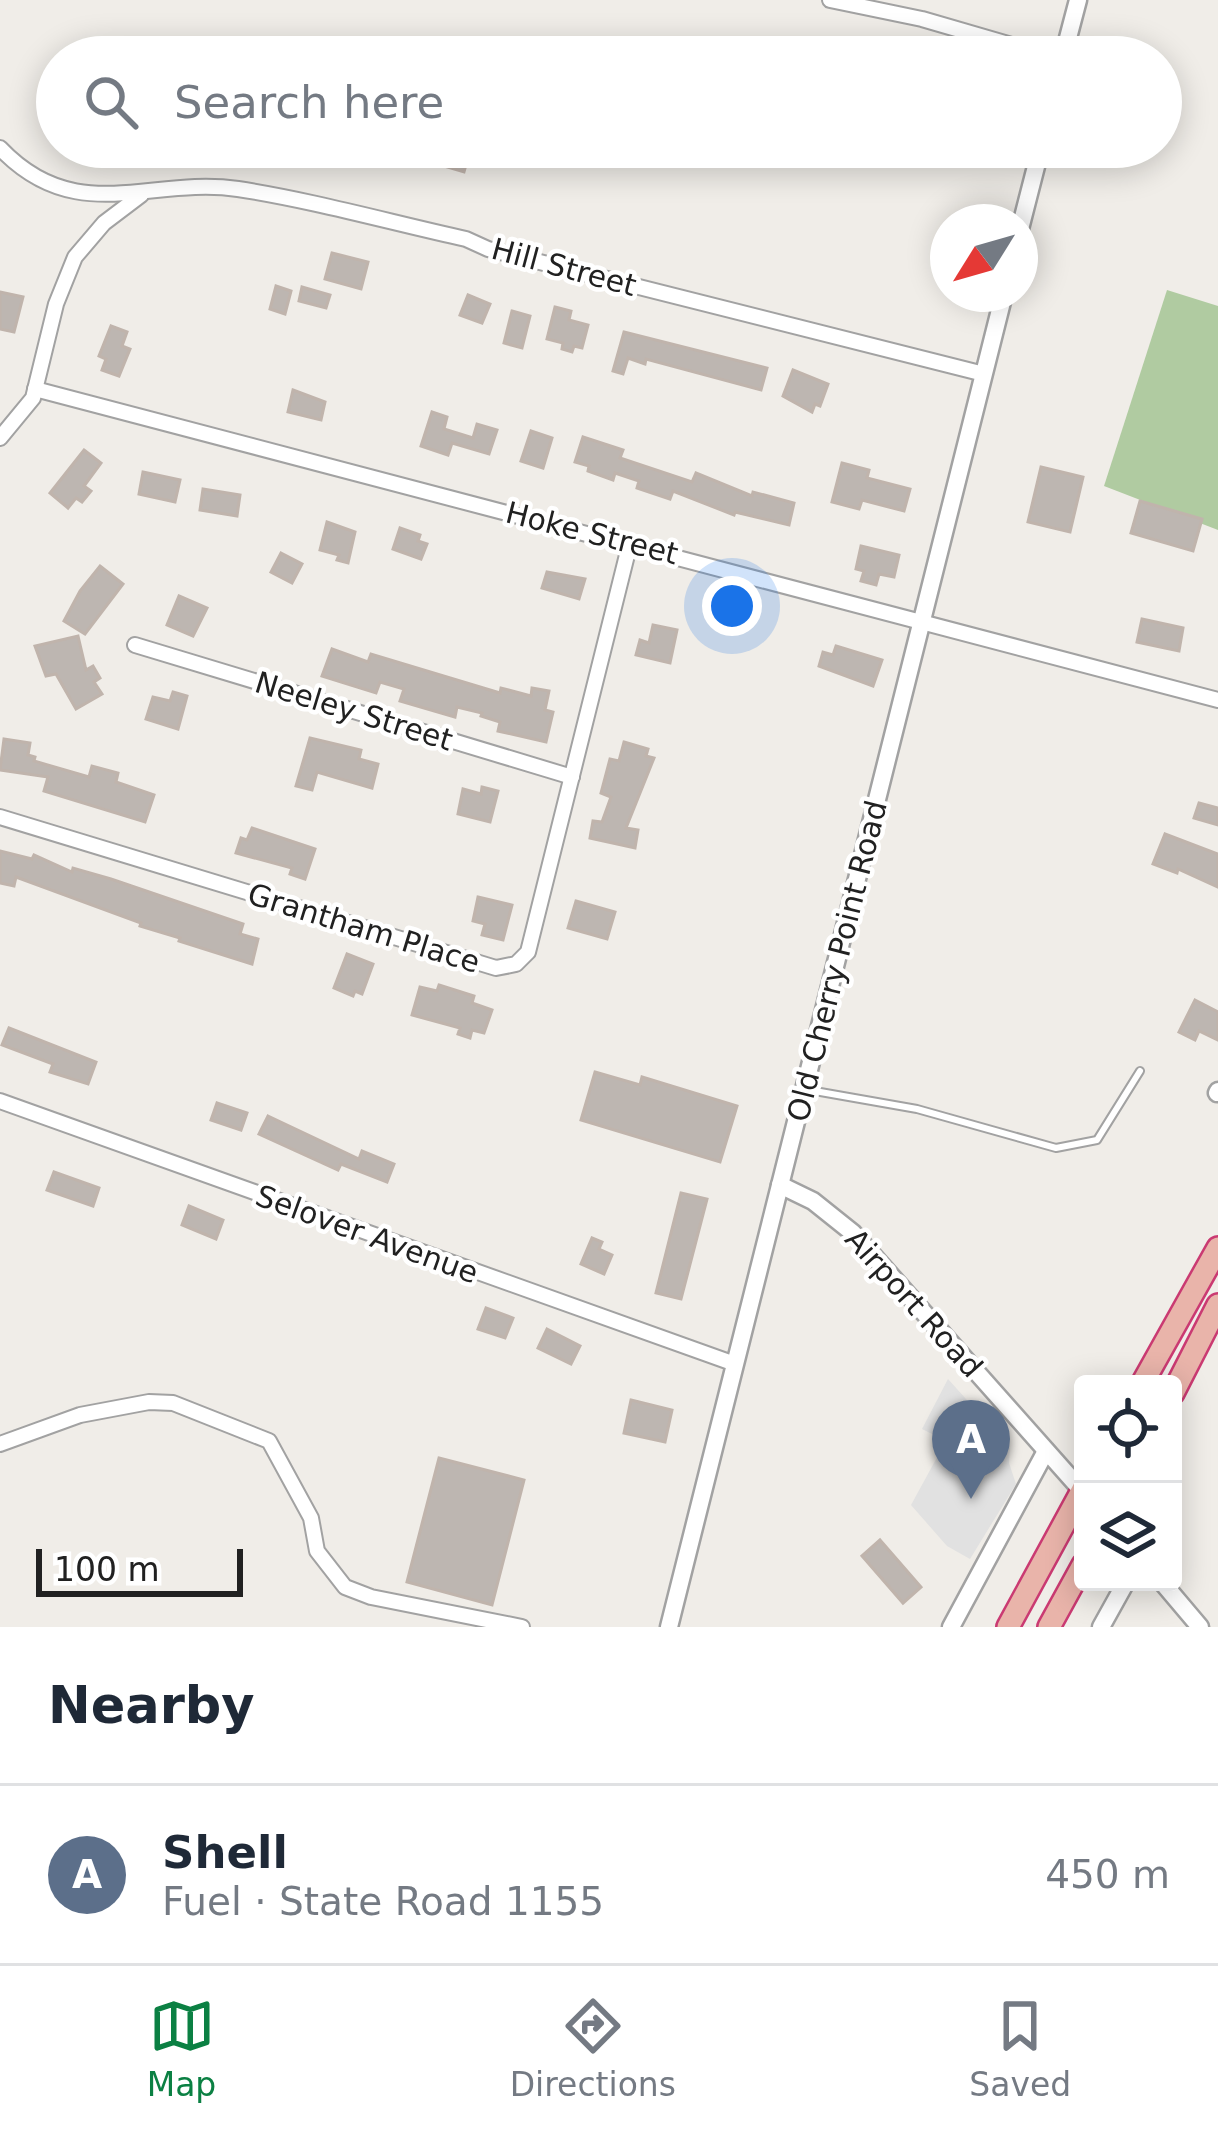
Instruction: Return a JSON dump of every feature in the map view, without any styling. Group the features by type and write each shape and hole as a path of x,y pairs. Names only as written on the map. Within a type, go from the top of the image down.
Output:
{"highway":[{"path":"1147,1375 1218,1248"},
{"path":"1182,1375 1218,1305"},
{"path":"1008,1627 1074,1506"},
{"path":"1049,1627 1074,1581"}],"street":[{"path":"830,0 979,36"},
{"path":"1069,36 1078,0"},
{"name":"Hill Street","path":"0,148 16,167 55,184 112,197 211,187 292,198 466,238 488,249 984,374"},
{"path":"1027,204 1036,168"},
{"path":"0,438 33,398 56,304 75,257 104,223 141,195"},
{"name":"Old Cherry Point Road","path":"669,1627 1000,312"},
{"name":"Hoke Street","path":"35,388 1218,700"},
{"name":"Grantham Place","path":"0,817 496,968 516,964 529,952 630,543"},
{"name":"Neeley Street","path":"135,646 572,777"},
{"name":"Selover Avenue","path":"0,1101 735,1364"},
{"name":"Airport Road","path":"780,1185 812,1201 853,1233 1077,1483"},
{"path":"0,1444 80,1415 148,1402 173,1403 269,1441 311,1517 316,1551 345,1586 371,1597 522,1627"},
{"path":"951,1627 1046,1450"},
{"path":"1101,1627 1121,1591"},
{"path":"1170,1591 1200,1627"}],"lane":[{"path":"806,1090 917,1109 1056,1148 1097,1140 1140,1072"}],"green space":[{"path":"1167,290 1218,306 1218,530 1104,486"}],"shaded area":[{"path":"948,1379 1010,1448 1016,1484 970,1559 947,1546 911,1505 946,1441 922,1429"}],"building":[{"path":"332,253 368,262 361,289 325,279"},
{"path":"276,286 291,291 285,314 270,309"},
{"path":"302,287 330,295 326,308 299,301"},
{"path":"0,292 23,297 14,332 0,329"},
{"path":"468,295 490,304 482,323 460,315"},
{"path":"555,307 571,311 569,320 588,325 582,348 574,346 572,352 562,349 563,343 547,339"},
{"path":"512,311 530,316 522,348 504,343"},
{"path":"111,326 127,332 122,346 130,349 119,376 102,370 106,359 99,356"},
{"path":"624,332 767,368 761,390 646,359 645,364 628,358 623,374 613,371"},
{"path":"793,370 828,384 820,406 815,404 812,412 783,396"},
{"path":"293,390 325,402 321,420 288,412"},
{"path":"432,412 447,417 444,429 473,438 477,424 497,430 489,454 452,443 448,455 421,446"},
{"path":"531,431 552,438 543,468 521,461"},
{"path":"583,437 623,450 620,458 692,482 696,473 752,496 753,492 794,503 789,525 734,515 673,491 670,499 637,488 639,481 615,473 613,480 588,471 589,466 575,462"},
{"path":"84,450 101,463 84,486 91,491 68,508 50,493"},
{"path":"842,463 869,470 867,478 910,489 904,511 862,500 859,509 832,502"},
{"path":"1041,467 1083,477 1070,532 1028,522"},
{"path":"143,472 180,480 175,502 139,494"},
{"path":"203,489 240,495 237,516 200,510"},
{"path":"1140,501 1202,519 1193,551 1131,533"},
{"path":"327,522 355,532 348,563 320,550"},
{"path":"400,528 420,535 418,541 427,544 421,559 393,549"},
{"path":"861,546 899,555 894,577 879,574 876,585 861,581 864,571 856,569"},
{"path":"281,553 302,564 292,583 271,572"},
{"path":"100,566 123,584 85,634 64,621"},
{"path":"547,572 585,579 579,599 542,588"},
{"path":"179,596 207,608 193,636 167,625"},
{"path":"1142,619 1183,628 1179,651 1137,642"},
{"path":"653,625 677,630 670,663 636,655 640,640 649,643"},
{"path":"78,636 86,670 93,666 100,678 94,682 102,694 76,709 56,674 46,676 35,646"},
{"path":"836,646 882,660 873,686 819,666 823,652 833,655"},
{"path":"332,649 368,662 371,654 500,693 501,688 531,696 532,688 549,691 545,710 553,712 546,742 498,731 500,722 482,713 457,707 455,717 400,701 404,689 380,682 376,693 322,676"},
{"path":"173,692 187,696 178,729 146,719 153,697 170,701"},
{"path":"310,738 361,750 359,759 378,764 372,788 317,772 312,790 296,786"},
{"path":"4,739 30,743 28,755 34,761 89,777 92,766 118,773 116,782 154,795 145,822 44,791 48,777 0,770"},
{"path":"624,742 648,749 646,756 654,758 626,828 638,830 635,848 590,838 593,821 602,822 611,797 601,793 610,759 619,761"},
{"path":"482,787 498,791 490,822 458,814 463,789 481,794"},
{"path":"1199,803 1218,808 1218,825 1194,818"},
{"path":"252,828 315,849 305,879 290,874 292,868 236,853 241,838 247,840"},
{"path":"1165,834 1218,854 1218,887 1178,869 1177,873 1153,864"},
{"path":"0,851 32,859 34,855 72,872 73,868 111,879 243,924 240,934 258,939 252,964 179,941 16,877 14,886 0,883"},
{"path":"478,897 512,905 503,940 482,935 485,924 473,921"},
{"path":"576,901 615,912 607,939 568,928"},
{"path":"347,954 373,964 362,994 355,991 353,996 334,988"},
{"path":"439,985 474,996 472,1003 492,1010 484,1033 472,1030 470,1038 458,1034 460,1028 412,1015 420,987 437,991"},
{"path":"1195,1000 1218,1012 1218,1040 1199,1031 1195,1040 1179,1032"},
{"path":"9,1028 96,1062 88,1084 50,1072 53,1064 2,1045"},
{"path":"595,1072 640,1085 642,1077 737,1106 720,1162 581,1120"},
{"path":"217,1103 247,1113 241,1130 211,1120"},
{"path":"268,1116 359,1159 362,1151 394,1164 387,1182 341,1164 338,1170 259,1134"},
{"path":"54,1172 99,1188 93,1206 47,1190"},
{"path":"681,1193 707,1199 681,1299 656,1293"},
{"path":"189,1206 223,1220 216,1239 182,1225"},
{"path":"592,1238 602,1242 599,1249 612,1255 604,1274 581,1264"},
{"path":"486,1308 513,1318 505,1338 478,1329"},
{"path":"547,1329 580,1346 571,1364 538,1348"},
{"path":"631,1400 672,1410 665,1442 624,1433"},
{"path":"439,1458 524,1480 492,1605 407,1582"},
{"path":"880,1540 921,1587 903,1603 862,1556"}],"place":[{"name":"Shell","path":"971,1499"}]}
